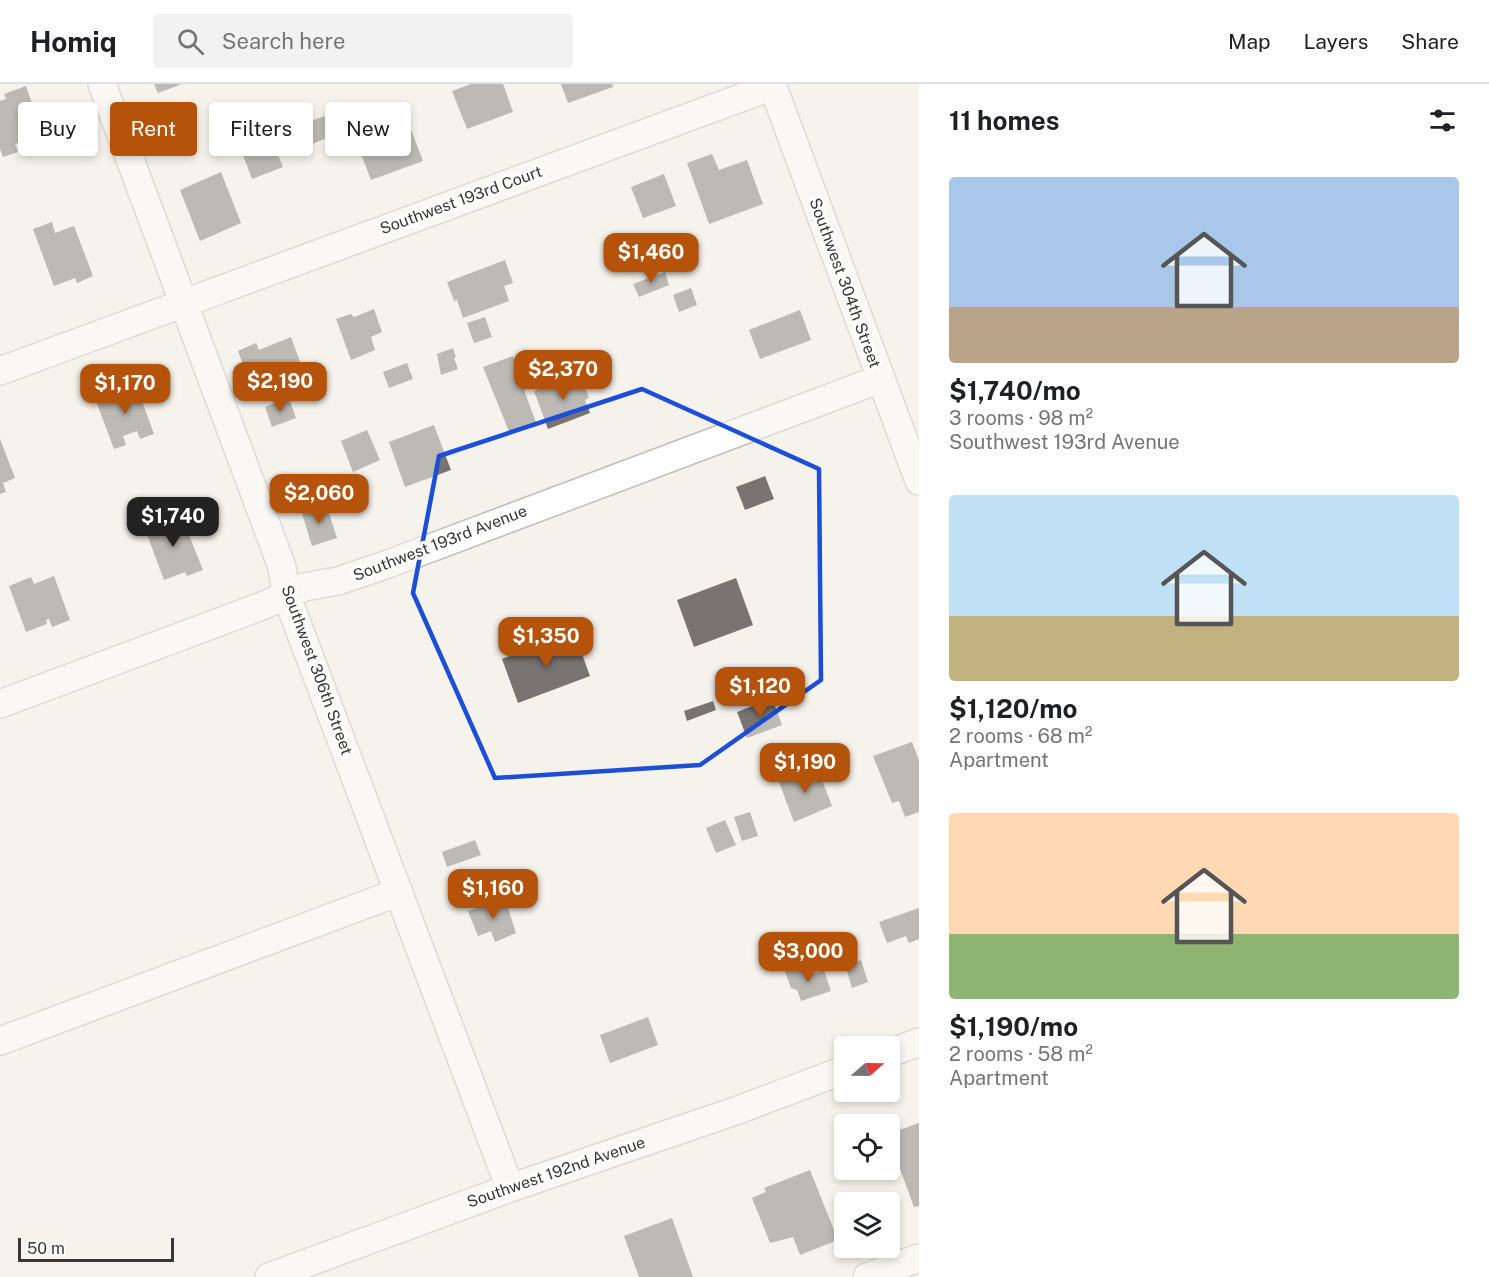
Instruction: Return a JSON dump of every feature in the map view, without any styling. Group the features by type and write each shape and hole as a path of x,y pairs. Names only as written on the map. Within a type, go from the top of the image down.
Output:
{"street":[{"name":"Southwest 306th Street","path":"102,84 282,567 286,594 510,1188"},
{"name":"Southwest 193rd Court","path":"0,371 772,85"},
{"name":"Southwest 304th Street","path":"772,85 919,481"},
{"name":"Southwest 193rd Avenue","path":"0,704 262,606 286,594 347,578 388,564 880,379"},
{"path":"0,1041 399,892"},
{"path":"900,1049 919,1042"},
{"name":"Southwest 192nd Avenue","path":"269,1277 510,1188 729,1113 834,1074"},
{"path":"867,1277 919,1257"}],"highlighted area":[{"path":"642,389 819,469 821,680 700,765 495,778 413,593 439,456"}],"building":[{"path":"154,84 182,84 158,93"},
{"path":"471,84 503,84 513,112 467,129 452,91"},
{"path":"561,84 612,84 613,87 568,103"},
{"path":"26,86 32,102 18,102 18,143 15,144 18,152 3,157 0,149 0,101 6,99 4,94"},
{"path":"325,116 325,139 313,144 313,120"},
{"path":"411,130 423,161 371,180 362,156 411,156"},
{"path":"712,154 719,170 747,160 763,204 709,224 687,163"},
{"path":"243,156 278,156 283,167 252,179"},
{"path":"221,172 241,223 200,241 180,190"},
{"path":"664,174 676,206 643,218 631,187"},
{"path":"52,222 55,233 74,226 93,276 77,283 75,278 54,286 33,229"},
{"path":"505,260 513,283 504,286 509,301 463,318 457,300 454,301 447,282"},
{"path":"665,272 669,285 639,297 633,284"},
{"path":"691,288 697,305 679,312 673,295"},
{"path":"374,309 382,332 371,337 375,350 351,360 336,319 351,314 354,317"},
{"path":"800,310 811,340 760,359 749,330"},
{"path":"485,317 492,337 474,343 467,323"},
{"path":"291,337 301,365 251,386 238,351 256,343 259,350"},
{"path":"453,348 458,369 441,375 437,354"},
{"path":"513,356 520,373 525,371 530,385 524,390 537,425 510,434 483,367"},
{"path":"407,363 413,379 389,388 383,372"},
{"path":"580,374 589,398 585,400 590,413 548,429 534,391"},
{"path":"135,382 154,434 140,439 137,431 123,436 126,445 114,449 96,401 115,395 116,399 121,397 118,388"},
{"path":"289,398 296,418 272,427 265,407"},
{"path":"434,425 451,470 405,487 389,442"},
{"path":"367,430 380,460 353,472 341,441"},
{"path":"0,439 15,478 3,483 6,492 0,494"},
{"path":"765,476 774,499 745,510 736,487"},
{"path":"326,504 337,538 312,546 301,510"},
{"path":"162,517 165,526 183,520 203,570 187,576 185,572 164,580 143,524"},
{"path":"54,576 70,620 52,627 49,619 46,620 47,624 26,632 9,586 31,577 34,584"},
{"path":"736,578 753,625 694,647 677,600"},
{"path":"574,632 590,676 518,703 502,659"},
{"path":"772,698 782,725 747,738 737,712"},
{"path":"713,701 716,710 687,721 684,711"},
{"path":"912,742 919,760 919,812 905,817 899,801 892,803 873,756"},
{"path":"817,767 832,806 794,822 779,782"},
{"path":"750,812 758,836 742,841 734,817"},
{"path":"725,820 736,845 716,853 706,828"},
{"path":"475,840 481,855 447,867 442,852"},
{"path":"505,899 516,933 495,942 491,931 478,936 468,911"},
{"path":"919,908 919,939 909,943 906,936 887,943 879,922"},
{"path":"861,960 868,982 852,988 845,965"},
{"path":"802,966 804,971 809,969 810,974 824,970 831,991 801,1001 797,990 791,988 785,971"},
{"path":"648,1017 658,1045 610,1063 600,1035"},
{"path":"919,1123 919,1206 914,1207 900,1169 900,1130"},
{"path":"810,1170 834,1230 834,1242 800,1255 793,1237 770,1243 752,1198 766,1192 764,1188"},
{"path":"672,1218 693,1277 639,1277 624,1236"}]}
